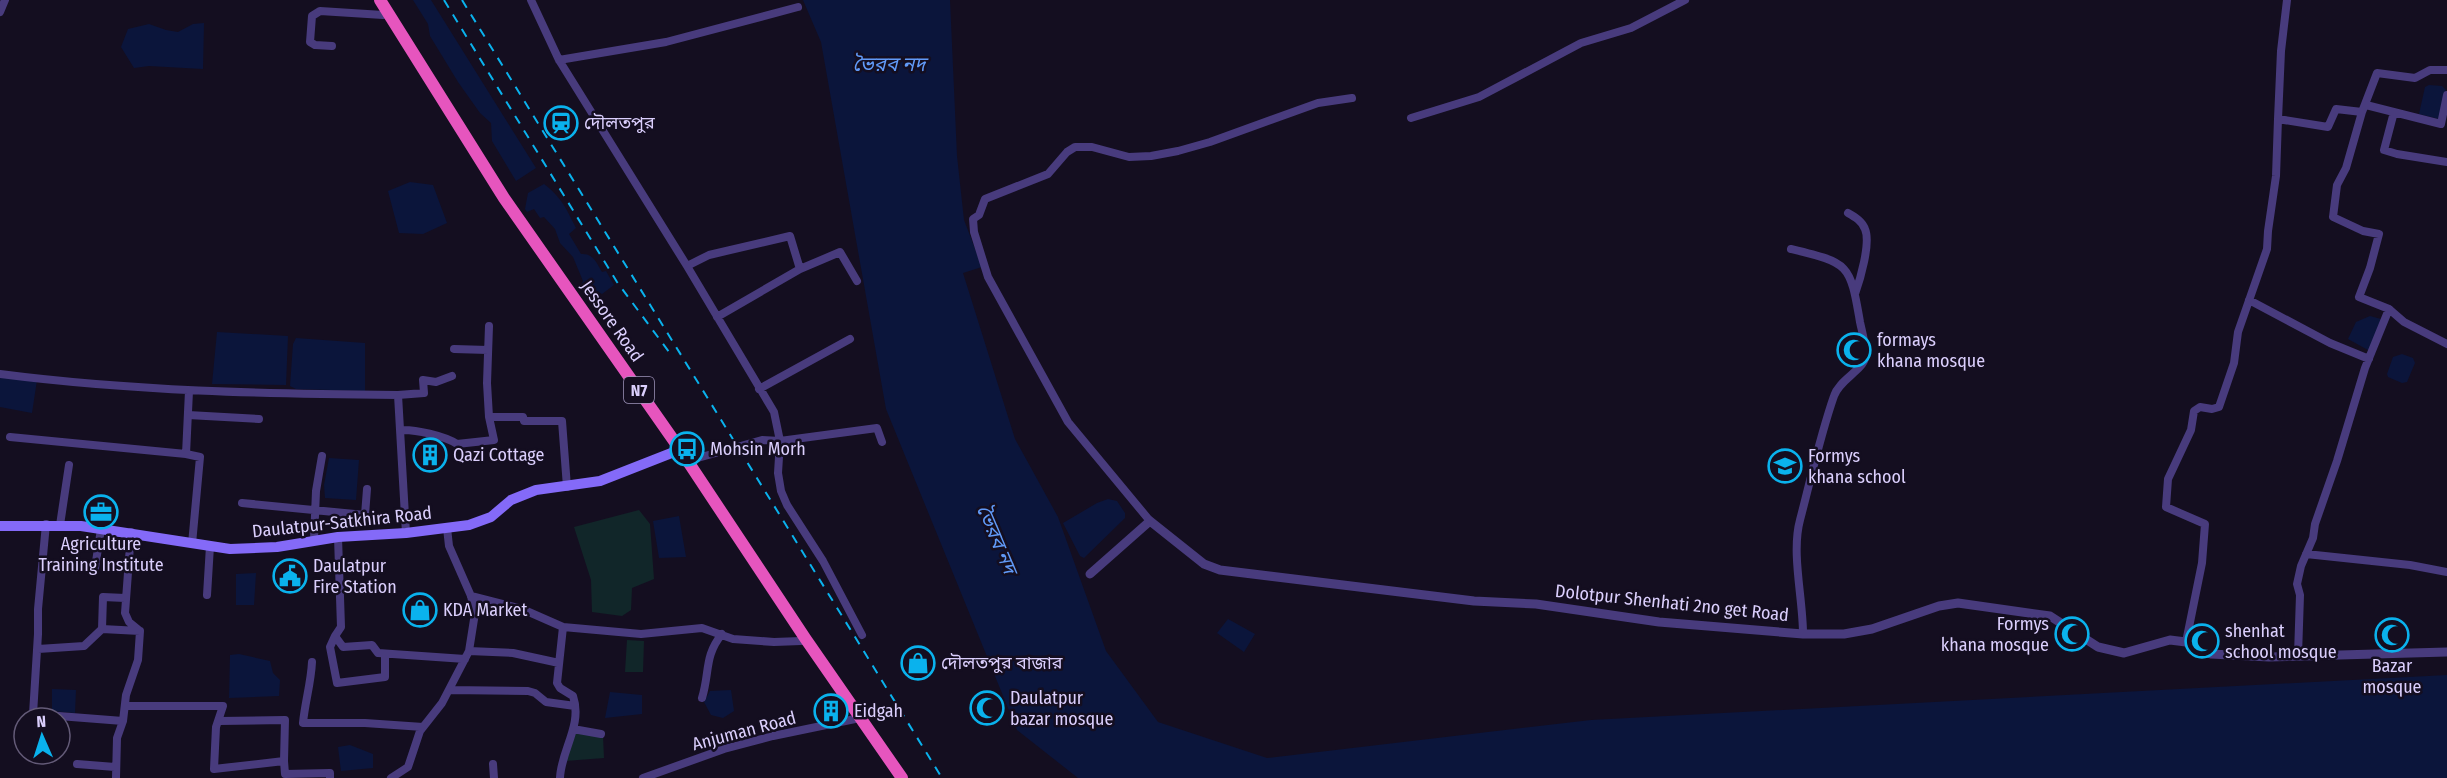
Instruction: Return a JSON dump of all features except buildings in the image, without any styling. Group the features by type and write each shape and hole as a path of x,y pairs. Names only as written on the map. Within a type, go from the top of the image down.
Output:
{"highway":[{"name":"Jessore Road","path":"373,0 519,230 674,452 895,778"},
{"name":"Jessore Road","path":"380,0 504,198 687,460 902,778"}],"main road":[{"name":"Daulatpur-Satkhira Road","path":"0,526 60,525 131,532 230,549 277,547 338,537 406,533 469,525 491,517 511,500 536,490 600,481 674,452"}],"street":[{"path":"0,12 5,0"},
{"path":"531,0 559,60 687,266 774,412 780,441 778,473 781,491 787,505 823,561 862,635"},
{"path":"1411,118 1479,97 1581,43 1631,28 1685,0"},
{"path":"2186,642 2198,572 2202,562 2205,524 2166,507 2168,479 2191,430 2194,411 2200,407 2212,409 2219,407 2234,363 2238,332 2268,249 2268,231 2276,176 2281,51 2287,0"},
{"path":"559,60 666,42 798,7"},
{"path":"332,46 315,45 310,42 312,16 320,11 383,15"},
{"path":"2447,70 2430,70 2415,78 2377,73 2369,90 2346,168 2337,185 2333,218 2363,231 2379,234 2359,297 2389,309 2404,322 2447,344"},
{"path":"2278,119 2325,128 2329,127 2336,109 2364,109 2394,112 2444,124 2447,95"},
{"path":"1090,574 1150,521 1068,422 988,278 974,232 973,219 979,215 985,199 1048,174 1067,152 1075,147 1092,147 1129,157 1169,153 1210,142 1318,103 1352,98"},
{"path":"2394,112 2384,150 2425,160 2447,162"},
{"path":"1848,213 1862,222 1867,232 1862,271 1855,296"},
{"path":"687,266 709,255 790,236 800,269"},
{"path":"1791,249 1828,258 1848,270 1866,357 1860,368 1851,373 1834,393 1816,451 1808,495 1799,522 1797,551 1803,634"},
{"path":"717,317 800,269 840,252 857,281"},
{"path":"2249,300 2283,316 2330,343 2369,359"},
{"path":"2298,655 2300,595 2297,584 2369,359 2389,309"},
{"path":"400,430 412,429 451,440 457,444 494,440 489,417 489,326"},
{"path":"759,389 850,339"},
{"path":"454,349 489,350"},
{"path":"0,374 121,387 189,391 398,395 424,393 423,380 436,382 452,376"},
{"path":"186,454 189,391"},
{"path":"398,395 406,533"},
{"path":"188,415 259,419"},
{"path":"489,417 523,417 524,421 562,421 567,487"},
{"path":"687,460 753,442 780,441 877,429 882,442"},
{"path":"10,437 200,457 192,544"},
{"path":"314,540 316,491 322,456"},
{"path":"60,525 69,465"},
{"path":"242,503 364,515 367,489"},
{"name":"Dolotpur Shenhati 2no get Road","path":"1150,521 1204,564 1220,570 1474,601 1536,604 1659,622 1803,634 1844,634 1872,629 1939,606 1958,603 2050,616 2098,647 2124,653 2170,640 2186,642 2196,649 2211,654 2269,657 2447,652"},
{"path":"46,525 38,609 38,649 33,714 123,721"},
{"path":"391,778 408,767 423,727 442,703 467,655 475,613 471,596 449,546 447,528"},
{"path":"71,567 95,568 101,529"},
{"path":"131,532 125,613 129,622 140,632"},
{"path":"338,537 341,627 330,647 337,683 385,676 385,654"},
{"path":"207,595 210,546"},
{"path":"2306,554 2410,565 2447,572"},
{"path":"471,596 522,609 564,627 641,634 702,628 744,641 801,640"},
{"path":"38,649 84,646 102,629 104,597 125,597"},
{"path":"560,778 563,758 573,729 574,706 573,696 560,688 557,683 564,627"},
{"path":"102,629 140,632"},
{"path":"116,778 117,738 138,660 140,632"},
{"path":"702,698 707,682 711,648 722,634"},
{"path":"335,636 343,647 372,645 378,653 385,654 513,653 559,663"},
{"path":"312,662 303,723 423,727"},
{"path":"449,690 528,691 535,693 546,702 574,706"},
{"path":"125,706 223,706 216,727 214,769 284,761"},
{"name":"Anjuman Road","path":"643,778 724,749 855,719"},
{"path":"219,721 285,720 285,774 330,773 330,778"},
{"path":"573,729 601,734"},
{"path":"77,764 115,767"},
{"path":"494,764 494,778"}],"green space":[{"path":"639,510 650,524 654,579 632,588 631,610 622,616 592,612 591,580 574,527"},
{"path":"627,640 644,641 643,672 625,672"},
{"path":"574,730 603,736 604,758 565,761"}],"water":[{"path":"413,0 431,0 536,168 516,181 492,141 491,123 480,113 458,82 430,36 428,24"},
{"name":"ভৈরব নদ","path":"803,0 950,0 957,156 964,220 982,267 963,273 1015,439 1058,517 1106,651 1158,722 1267,758 1591,720 2447,675 2447,778 1078,778 1017,730 886,409 821,42"},
{"path":"204,23 203,69 149,66 134,68 121,47 128,29 149,24 178,32 193,24"},
{"path":"2442,86 2446,90 2439,119 2419,114 2425,87"},
{"path":"410,182 433,185 447,223 423,234 399,233 388,191"},
{"path":"544,184 559,199 576,228 569,234 581,254 594,259 602,272 606,271 614,285 602,294 597,291 587,297 583,293 581,285 583,281 573,257 560,243 555,229 544,217 540,218 534,209 527,212 525,209 528,193"},
{"path":"2370,316 2381,319 2371,349 2368,350 2348,339 2356,322"},
{"path":"217,332 288,336 286,385 212,384"},
{"path":"296,338 365,343 365,391 296,389 290,386 293,344"},
{"path":"2402,354 2413,358 2415,363 2407,382 2402,383 2388,377 2387,374 2393,357"},
{"path":"0,376 37,380 32,413 0,407"},
{"path":"329,458 359,460 356,500 325,498 324,485"},
{"path":"1108,499 1117,501 1125,513 1125,518 1084,558 1080,556 1063,523"},
{"path":"679,516 686,557 659,558 653,521"},
{"path":"256,573 254,605 236,605 236,574"},
{"path":"1228,619 1255,634 1244,652 1217,633"},
{"path":"239,654 270,661 273,673 280,680 279,696 229,698 230,655"},
{"path":"52,689 76,690 75,713 72,713 72,706 52,706"},
{"path":"731,690 734,711 723,718 711,715 704,702 710,691"},
{"path":"610,692 642,695 642,714 605,718"},
{"path":"350,745 373,754 373,768 341,771 338,747"}],"railway":[{"path":"444,0 617,282 672,356"},
{"path":"462,0 942,778"}],"place":[{"name":"দৌলতপুর","path":"561,123"},
{"name":"formays khana mosque","path":"1854,350"},
{"name":"Mohsin Morh","path":"687,449"},
{"name":"Qazi Cottage","path":"430,455"},
{"name":"Formys khana school","path":"1785,466"},
{"name":"Agriculture Training Institute","path":"101,512"},
{"name":"Daulatpur Fire Station","path":"290,576"},
{"name":"KDA Market","path":"420,610"},
{"name":"Formys khana mosque","path":"2072,634"},
{"name":"Bazar mosque","path":"2392,635"},
{"name":"shenhat school mosque","path":"2202,641"},
{"name":"দৌলতপুর বাজার","path":"918,663"},
{"name":"Daulatpur bazar mosque","path":"987,708"},
{"name":"Eidgah","path":"831,711"}]}
